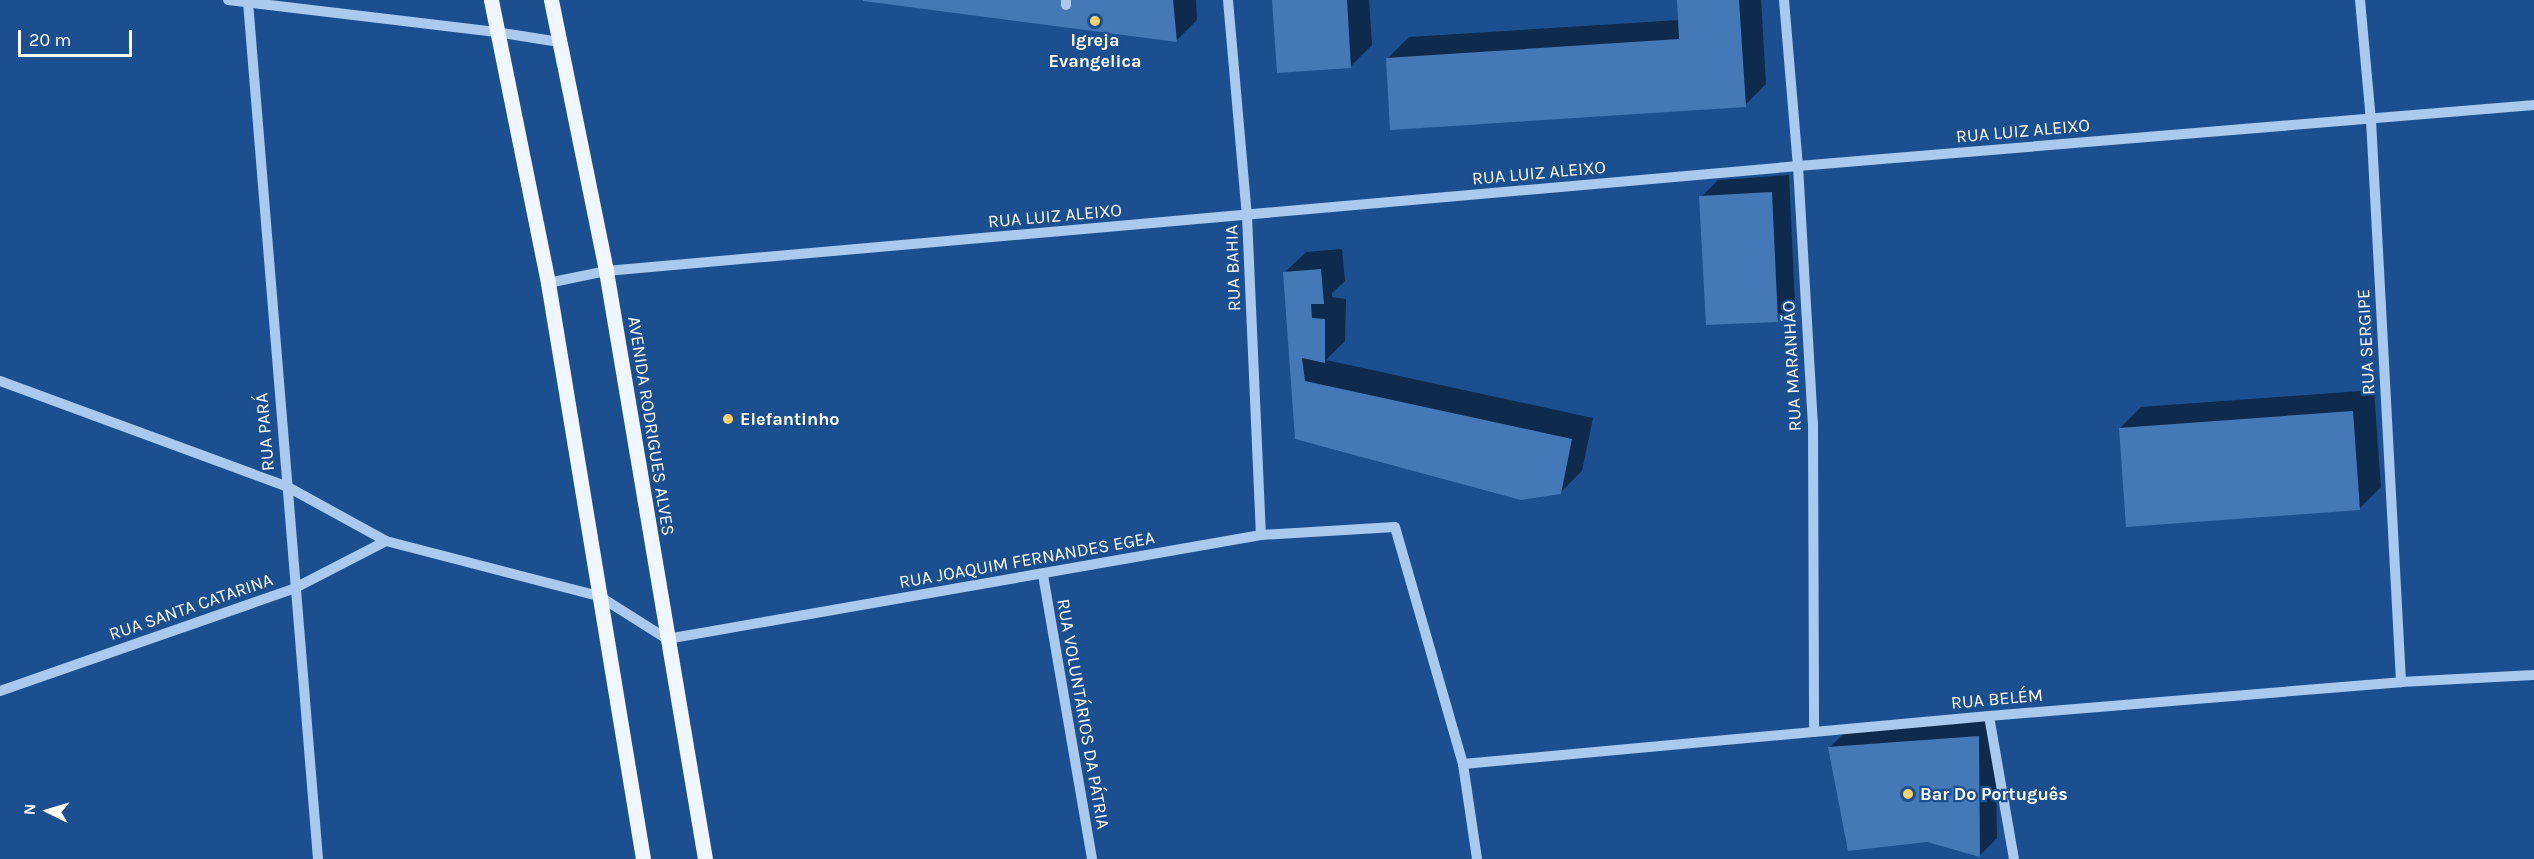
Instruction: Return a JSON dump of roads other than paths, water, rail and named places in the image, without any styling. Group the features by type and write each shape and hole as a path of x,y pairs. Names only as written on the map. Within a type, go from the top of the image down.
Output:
{"main road":[{"path":"490,0 548,283 643,859"},
{"name":"AVENIDA RODRIGUES ALVES","path":"551,0 606,271 705,859"}],"street":[{"path":"228,0 496,32 559,42"},
{"name":"RUA BAHIA","path":"1228,0 1247,216 1261,535"},
{"name":"RUA MARANHÃO","path":"1785,0 1798,166 1813,423 1814,732"},
{"name":"RUA SERGIPE","path":"2360,0 2371,120 2401,682"},
{"name":"RUA PARÁ","path":"248,2 318,859"},
{"name":"RUA LUIZ ALEIXO","path":"548,283 606,271 1798,166 2534,105"},
{"path":"0,381 286,486 386,541 599,596 667,639"},
{"name":"RUA JOAQUIM FERNANDES EGEA","path":"667,639 1261,535 1395,527 1463,764"},
{"name":"RUA SANTA CATARINA","path":"0,691 295,588 386,541"},
{"name":"RUA VOLUNTÁRIOS DA PÁTRIA","path":"1042,575 1092,859"},
{"name":"RUA BELÉM","path":"1463,764 1989,716 2401,682 2534,675"},
{"path":"1989,716 2014,859"},
{"path":"1463,764 1478,859"}],"place":[{"name":"Igreja Evangelica","path":"1095,21"},
{"name":"Elefantinho","path":"728,419"},
{"name":"Bar Do Português","path":"1908,794"}]}
